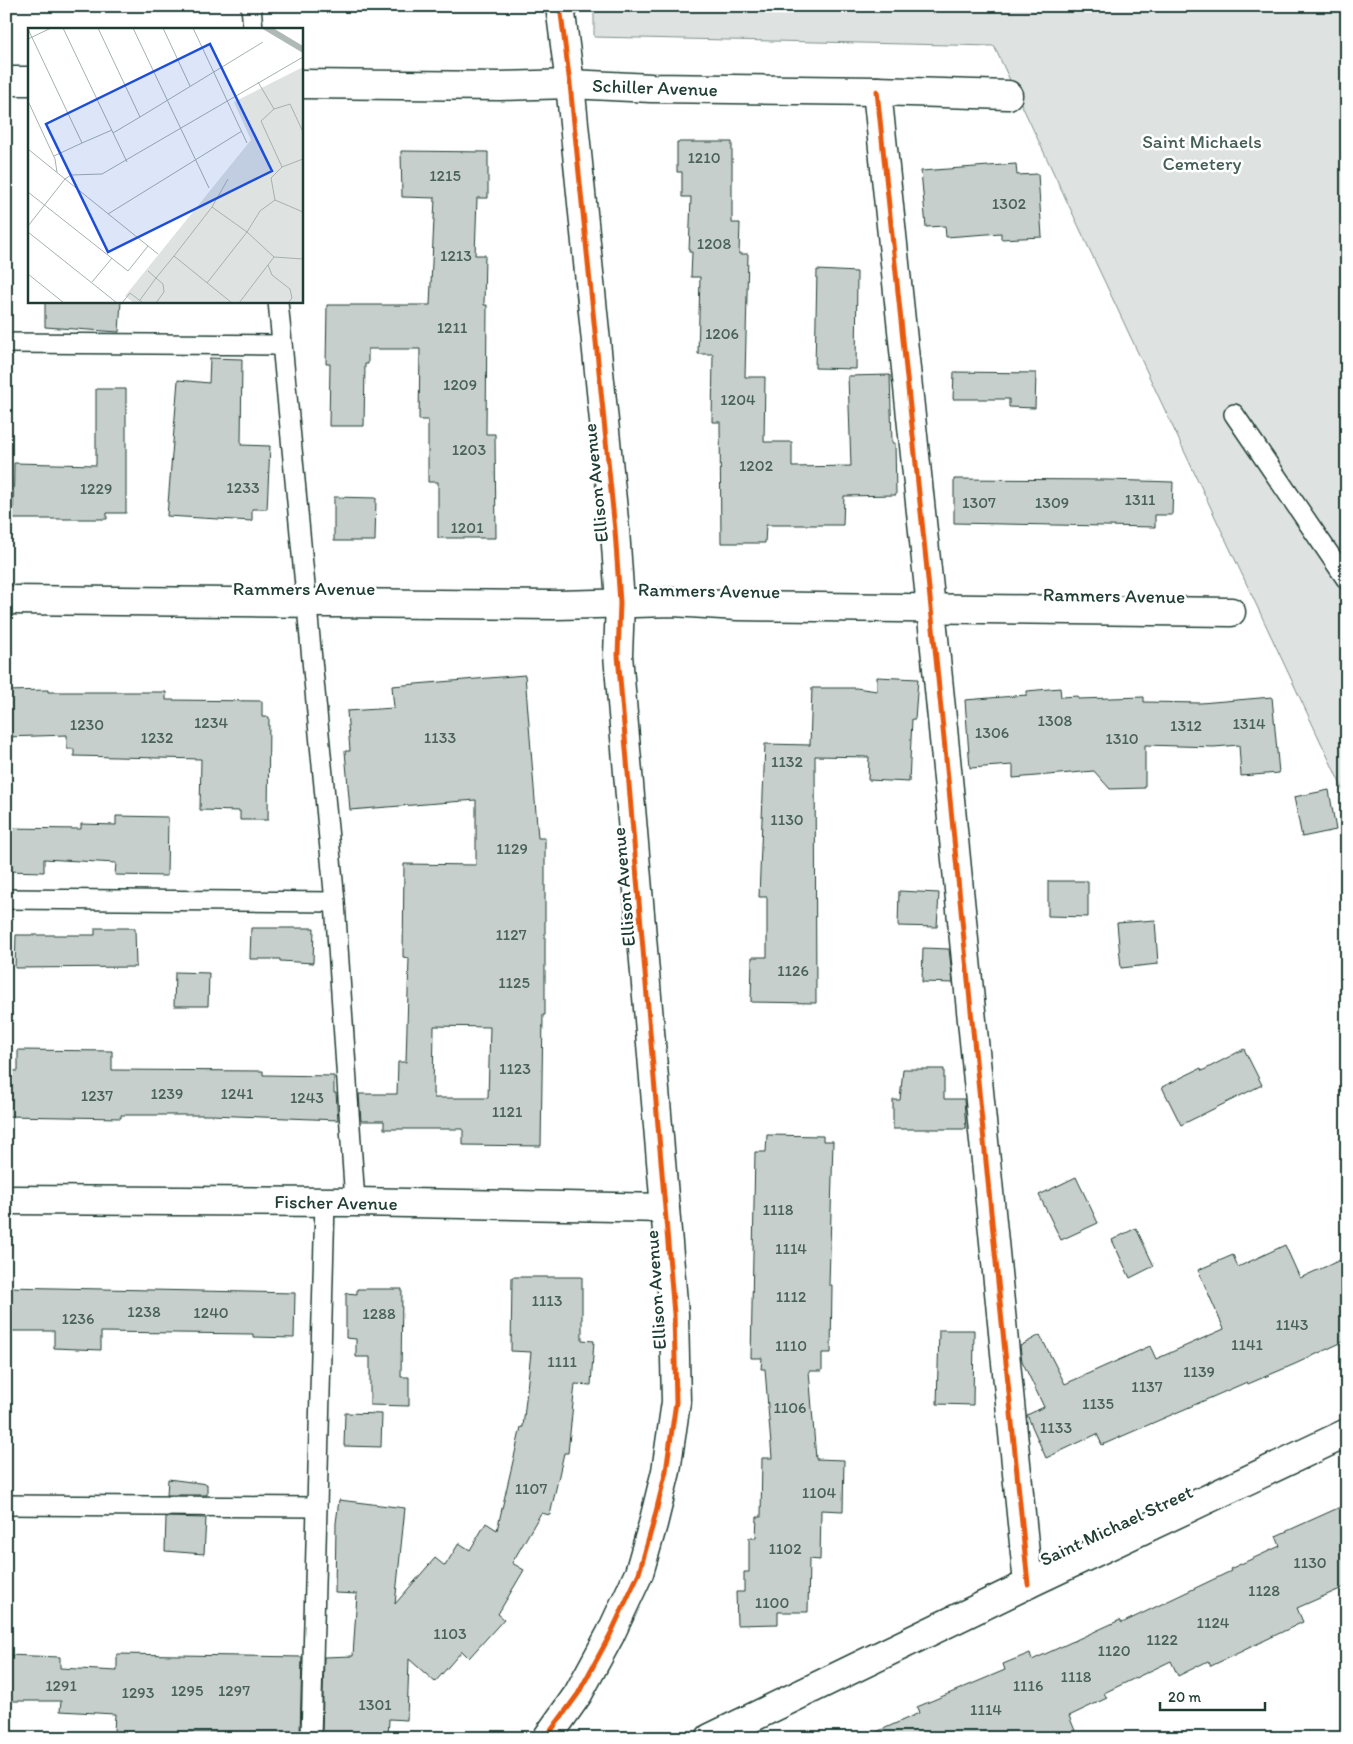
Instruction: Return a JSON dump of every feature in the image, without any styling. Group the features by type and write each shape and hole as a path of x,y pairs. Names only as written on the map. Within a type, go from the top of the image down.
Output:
{"street":[{"name":"Ellison Avenue","path":"547,1738 578,1694 610,1635 639,1573 666,1471 676,1402 674,1314 618,655 620,603 615,530 570,84 560,6"},
{"path":"6,81 28,81"},
{"name":"Schiller Avenue","path":"302,84 500,86 570,84 660,88 1008,95"},
{"path":"877,91 1028,1584"},
{"name":"Rammers Avenue","path":"6,600 547,604 673,602 738,606 1231,612"},
{"name":"Fischer Avenue","path":"6,1200 355,1202 665,1208"},
{"name":"Saint Michael Street","path":"710,1738 1028,1584 1347,1433"}],"lane":[{"path":"251,6 253,28"},
{"path":"278,302 335,902 355,1202"},
{"path":"6,343 282,345"},
{"path":"1234,414 1347,580"},
{"path":"6,899 335,902"},
{"path":"311,1738 325,1202"},
{"path":"6,1505 317,1507"}],"green space":[{"name":"Saint Michaels Cemetery","path":"594,6 1347,6 1347,798 994,46 594,37"}],"building":[{"path":"677,142 732,142 732,223 740,223 739,254 748,254 745,377 765,377 764,442 792,442 792,467 851,466 848,376 890,375 892,443 895,443 896,495 844,496 843,525 766,525 765,543 721,543 720,422 712,422 713,354 698,354 700,277 691,277 692,252 689,252 691,197 682,197 682,172 677,172"},
{"path":"401,151 488,152 488,198 477,198 475,255 485,255 484,305 487,305 486,434 495,434 496,538 438,538 438,482 428,482 428,420 419,420 420,349 368,349 368,364 365,364 364,426 329,426 330,364 326,364 327,305 430,305 435,198 402,197"},
{"path":"1016,164 1017,175 1038,174 1042,237 1001,239 1001,233 946,237 945,226 926,227 921,171"},
{"path":"817,270 857,272 856,369 815,368"},
{"path":"45,302 121,302 119,332 45,327"},
{"path":"210,358 242,359 241,445 270,446 267,509 252,509 252,521 167,516 178,380 209,383"},
{"path":"954,372 1036,373 1035,408 1009,407 1009,399 953,399"},
{"path":"96,389 126,389 126,513 107,513 107,519 13,519 14,463 96,465"},
{"path":"954,479 1173,482 1172,515 1155,515 1155,527 954,523"},
{"path":"334,497 376,498 375,541 334,541"},
{"path":"525,675 538,838 545,838 545,1015 543,1015 541,1146 463,1145 463,1129 384,1129 384,1121 361,1121 359,1094 397,1094 398,1062 406,1062 409,958 403,957 404,864 476,865 476,800 350,810 345,751 350,751 347,711 394,708 392,686","holes":["434,1026 490,1027 488,1098 434,1098"]},
{"path":"877,677 918,679 915,719 912,719 909,782 868,780 869,757 815,756 816,1003 751,1002 752,957 767,957 767,897 759,897 765,744 810,745 812,688 856,688 877,691"},
{"path":"1060,688 1061,697 1078,696 1078,699 1144,697 1144,702 1201,703 1272,697 1279,773 1241,776 1239,745 1214,747 1145,745 1145,788 1110,789 1094,771 1013,778 1013,765 970,768 965,700 1027,695 1027,691"},
{"path":"48,690 48,692 166,692 166,700 262,701 262,717 269,717 268,820 240,820 240,811 200,810 201,759 74,756 74,749 67,749 67,735 6,737 6,691"},
{"path":"1329,790 1336,830 1302,837 1294,797"},
{"path":"116,816 168,817 167,876 115,875 116,863 44,859 44,872 6,871 6,828 81,829 81,824 116,825"},
{"path":"1048,881 1088,881 1088,917 1048,916"},
{"path":"899,891 939,893 937,927 898,926"},
{"path":"1155,920 1158,964 1121,968 1117,923"},
{"path":"95,928 135,928 136,967 15,968 16,935 95,935"},
{"path":"251,928 314,928 313,963 280,961 280,959 250,959"},
{"path":"923,948 949,949 953,983 922,982"},
{"path":"175,972 209,973 208,1006 174,1006"},
{"path":"1244,1049 1262,1085 1181,1125 1162,1087 1201,1068 1202,1071"},
{"path":"18,1050 112,1051 112,1070 263,1071 263,1075 334,1076 334,1093 336,1093 338,1120 211,1115 121,1115 121,1118 6,1116 6,1070 18,1071"},
{"path":"903,1069 944,1069 944,1099 964,1099 966,1129 893,1129 893,1100 900,1100"},
{"path":"767,1135 823,1136 823,1141 833,1141 829,1285 832,1285 831,1353 822,1353 822,1371 809,1371 816,1459 844,1460 843,1511 821,1510 820,1560 809,1559 808,1612 778,1612 778,1624 737,1625 736,1592 744,1592 744,1572 749,1572 749,1538 756,1538 757,1517 761,1517 762,1458 772,1458 765,1369 761,1369 762,1358 751,1358 755,1152 766,1152"},
{"path":"1076,1177 1098,1223 1061,1240 1039,1195"},
{"path":"1136,1228 1154,1266 1130,1278 1112,1240"},
{"path":"1285,1245 1300,1278 1347,1257 1347,1340 1295,1364 1248,1384 1247,1382 1102,1445 1097,1434 1046,1458 1027,1415 1044,1407 1022,1361 1020,1346 1040,1335 1065,1384 1150,1346 1156,1359 1224,1329 1198,1270 1233,1255 1238,1267"},
{"path":"512,1277 582,1277 582,1340 594,1341 591,1385 575,1384 568,1453 564,1453 550,1515 541,1513 512,1563 524,1570 498,1614 504,1619 469,1658 462,1651 435,1682 409,1659 407,1720 389,1719 388,1738 340,1737 341,1734 322,1734 324,1657 353,1656 357,1594 335,1593 336,1523 339,1500 405,1508 395,1604 435,1558 445,1566 459,1543 470,1550 486,1523 497,1530 521,1427 523,1427 531,1352 511,1351"},
{"path":"6,1287 295,1293 294,1338 253,1337 253,1334 101,1332 101,1350 54,1348 54,1331 6,1331"},
{"path":"357,1289 402,1289 401,1377 409,1377 409,1406 370,1405 370,1357 356,1357 356,1339 346,1338 346,1293 357,1294"},
{"path":"939,1330 974,1330 973,1405 937,1404"},
{"path":"345,1413 382,1414 381,1447 344,1446"},
{"path":"168,1479 207,1484 207,1495 167,1495"},
{"path":"1347,1504 1347,1586 1297,1608 1303,1622 1211,1666 1208,1661 1178,1676 1171,1661 1104,1693 1107,1698 1069,1716 1078,1738 863,1738 919,1713 917,1707 1005,1670 1003,1664 1030,1653 1032,1660 1120,1620 1122,1623 1231,1571 1230,1569 1280,1546 1276,1536"},
{"path":"166,1517 206,1518 204,1554 165,1551"},
{"path":"117,1654 302,1657 300,1734 114,1732 115,1714 60,1711 61,1701 6,1701 6,1655 60,1657 60,1668 117,1671"}],"cycle path":[{"path":"547,1736 578,1694 610,1635 639,1573 666,1471 676,1402 674,1314 618,655 620,603 615,530 570,84 560,6"},
{"path":"877,91 931,608 1028,1584"}]}
